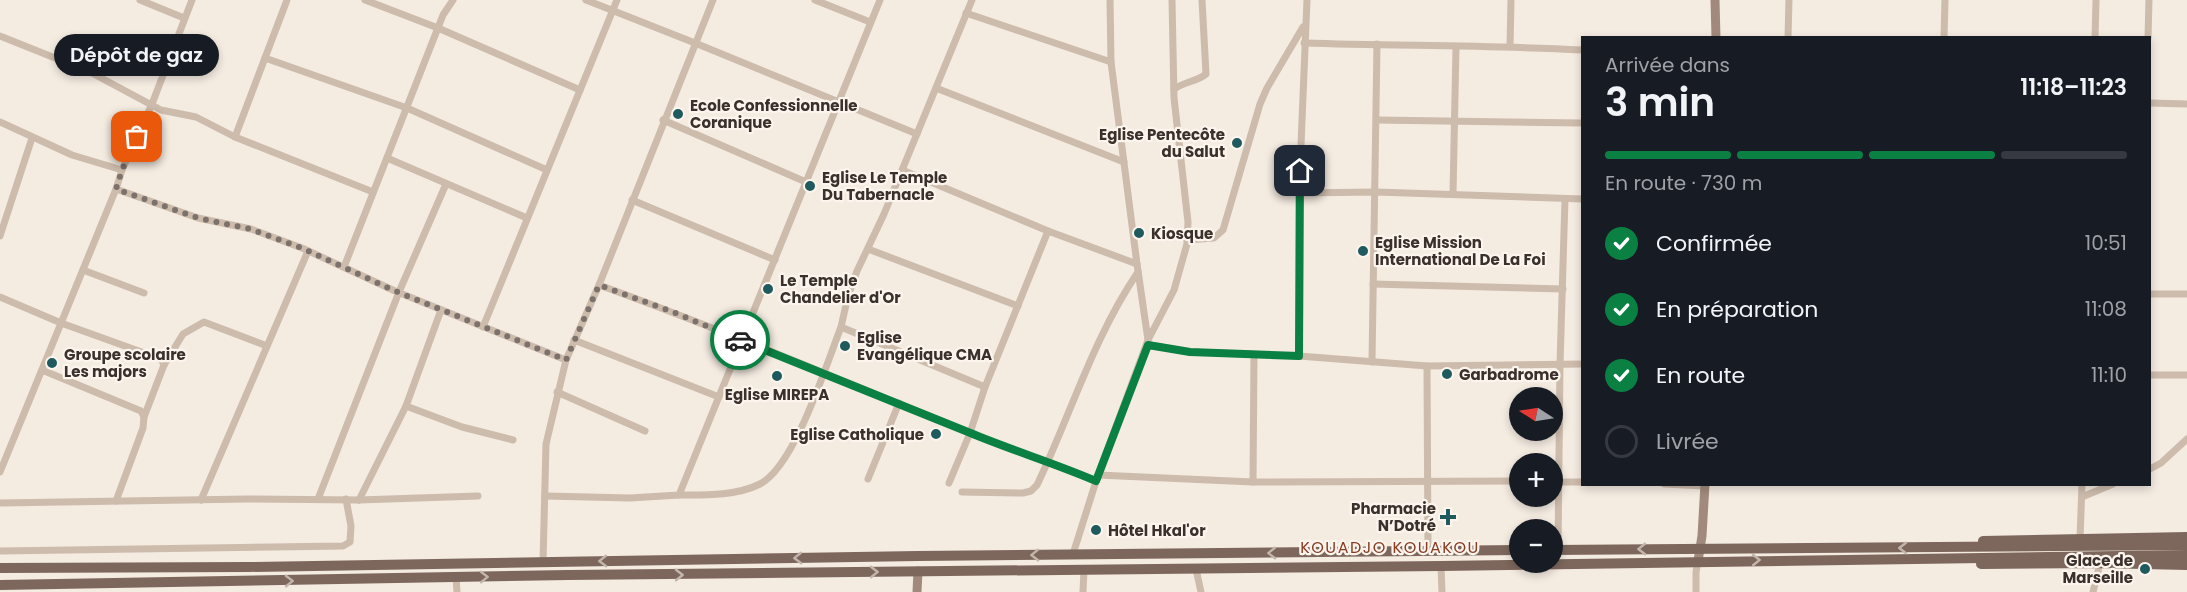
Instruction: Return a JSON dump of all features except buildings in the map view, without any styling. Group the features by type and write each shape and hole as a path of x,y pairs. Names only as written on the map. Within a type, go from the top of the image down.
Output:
{"main road":[{"path":"1962,553 1985,541 2187,537"},
{"path":"0,585 456,577 1441,566 1698,561 2187,545"},
{"path":"1563,550 1700,549 2187,555"},
{"path":"0,568 224,568 1073,554 1509,550"},
{"path":"1962,553 1984,565 2100,563 2187,565"}],"street":[{"path":"140,0 184,18"},
{"path":"0,472 122,170 152,104 192,0"},
{"path":"235,137 287,0"},
{"path":"364,0 438,28 580,90"},
{"path":"344,267 443,15 453,0"},
{"path":"586,0 917,134"},
{"path":"483,327 616,0"},
{"path":"543,562 546,444 566,360 599,285 663,120 713,0"},
{"path":"815,0 870,22"},
{"path":"679,495 880,0"},
{"path":"545,496 630,498 731,492 761,484 776,470 788,454 800,430 842,327 848,296 972,0"},
{"path":"1110,0 1111,62 1148,342"},
{"path":"1073,554 1097,478 1148,342 1173,290 1182,265 1187,240 1188,222 1174,89 1172,0"},
{"path":"1174,89 1206,74 1202,0"},
{"path":"1299,356 1299,193 1306,0"},
{"path":"1510,0 1510,46"},
{"path":"1715,0 1716,36"},
{"path":"1788,36 1789,0"},
{"path":"1944,36 1945,0"},
{"path":"2095,36 2096,0"},
{"path":"2148,36 2149,0"},
{"path":"966,13 1111,62"},
{"path":"1187,240 1214,238 1223,230 1260,104 1305,23"},
{"path":"0,36 90,72 171,113 196,117 235,137 373,192"},
{"path":"1304,43 1510,46 1581,50"},
{"path":"1372,362 1377,44"},
{"path":"1453,194 1456,47"},
{"path":"265,58 407,108 547,170"},
{"path":"936,88 1124,162"},
{"path":"2151,104 2187,104"},
{"path":"663,120 806,182"},
{"path":"1377,120 1581,123"},
{"path":"0,122 72,155 122,170"},
{"path":"0,236 32,138"},
{"path":"387,158 527,218"},
{"path":"902,170 1048,231 1137,264"},
{"path":"318,499 399,292 446,184"},
{"path":"116,189 198,218 250,229 308,251 441,310 566,360"},
{"path":"1299,193 1376,192 1581,199"},
{"path":"1556,453 1565,199"},
{"path":"632,200 775,260"},
{"path":"949,483 1048,231"},
{"path":"868,249 1017,306"},
{"path":"201,500 308,251"},
{"path":"83,270 144,293"},
{"path":"962,492 1023,493 1037,485 1095,349 1138,272"},
{"path":"1373,284 1563,289"},
{"path":"599,285 673,312 970,433 1097,478 1253,482 1509,481"},
{"path":"2151,294 2187,294"},
{"path":"0,297 61,323 161,359 164,364"},
{"path":"359,500 406,406 441,310"},
{"path":"116,501 137,448 144,417 164,364 183,334 204,322 267,346"},
{"path":"842,327 985,387"},
{"path":"574,340 719,398"},
{"path":"1148,342 1190,352 1299,356 1428,366 1581,364"},
{"path":"1253,482 1254,354"},
{"path":"1428,366 1426,480 1428,551"},
{"path":"42,370 134,407 141,411 144,417"},
{"path":"2151,375 2187,375"},
{"path":"557,392 645,430"},
{"path":"868,479 899,403"},
{"path":"406,406 462,427 513,440"},
{"path":"2151,468 2187,439"},
{"path":"1563,482 1581,482"},
{"path":"1696,592 1705,486"},
{"path":"2080,539 2082,486"},
{"path":"2082,497 2108,486"},
{"path":"0,503 359,500 478,496"},
{"path":"0,551 343,546 350,542 351,535 346,499"},
{"path":"2092,592 2100,563"},
{"path":"1441,566 1442,592"},
{"path":"1196,569 1201,592"},
{"path":"1083,592 1084,570"},
{"path":"917,592 918,572"},
{"path":"456,577 457,592"}],"way so far":[{"path":"137,137 116,189 198,218 250,229 302,248 395,291 566,360 599,285 740,340"}],"place":[{"name":"Ecole Confessionnelle Coranique","path":"678,114"},
{"name":"Dépôt de gaz","path":"137,137"},
{"name":"Eglise Pentecôte du Salut","path":"1237,143"},
{"name":"Eglise Le Temple Du Tabernacle","path":"810,186"},
{"name":"Kiosque","path":"1139,233"},
{"name":"Eglise Mission International De La Foi","path":"1363,251"},
{"name":"Le Temple Chandelier d'Or","path":"768,289"},
{"name":"Eglise Evangélique CMA","path":"845,346"},
{"name":"Groupe scolaire Les majors","path":"52,363"},
{"name":"Garbadrome","path":"1447,374"},
{"name":"Eglise MIREPA","path":"777,376"},
{"name":"Eglise Catholique","path":"936,434"},
{"name":"Pharmacie N’Dotré","path":"1448,517"},
{"name":"Hôtel Hkal'or","path":"1096,530"},
{"name":"Glace de Marseille","path":"2145,569"}],"district":[{"name":"KOUADJO KOUAKOU","path":"1390,547"}],"route":[{"path":"740,340 1096,481 1148,345 1190,352 1299,356 1300,171"}]}
